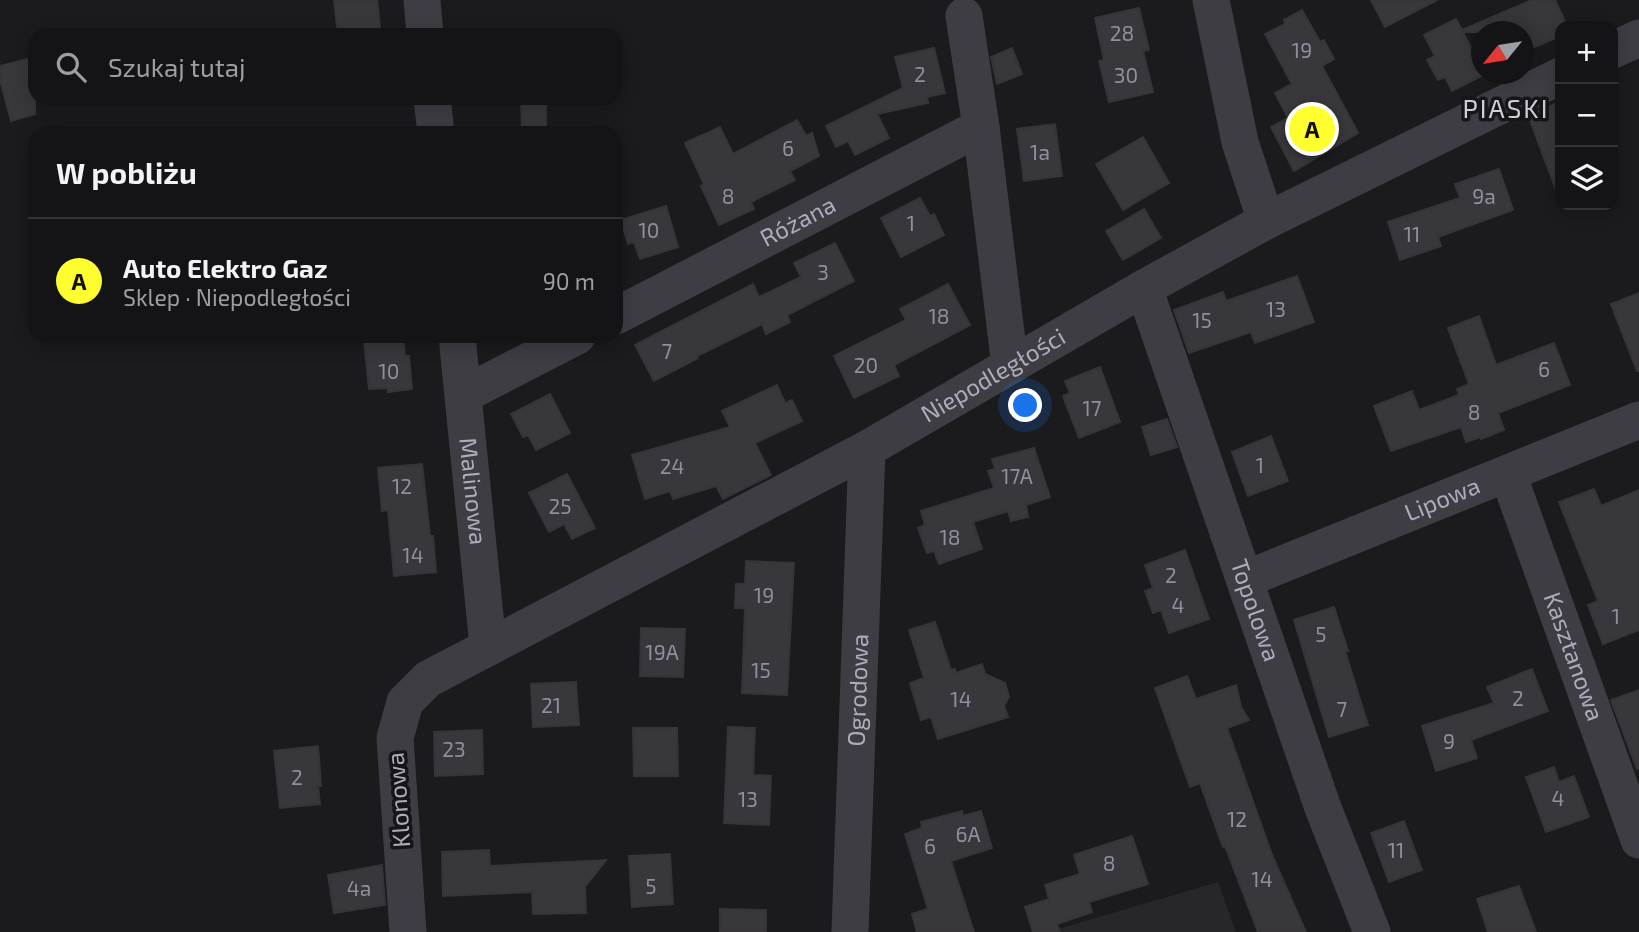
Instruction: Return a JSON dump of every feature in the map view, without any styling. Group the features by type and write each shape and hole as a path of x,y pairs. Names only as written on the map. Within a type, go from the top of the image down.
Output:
{"street":[{"path":"422,0 424,28"},
{"path":"1211,0 1240,142 1266,221"},
{"path":"964,16 981,127 1010,366"},
{"path":"1618,48 1639,38"},
{"name":"Niepodległości","path":"428,679 867,449 1144,288 1266,221 1555,78"},
{"path":"433,105 435,126"},
{"name":"Różana","path":"623,312 981,127"},
{"name":"Topolowa","path":"1144,288 1323,808 1372,932"},
{"name":"Malinowa","path":"458,343 488,646"},
{"path":"463,395 563,343"},
{"name":"Lipowa","path":"1246,579 1639,420"},
{"name":"Ogrodowa","path":"850,932 867,449"},
{"name":"Kasztanowa","path":"1508,474 1639,841"},
{"name":"Klonowa","path":"408,932 395,738 405,702 428,679"}],"shaded area":[{"path":"1218,882 1236,932 1048,932"}],"building":[{"path":"334,0 377,0 380,28 337,28"},
{"path":"1371,0 1437,0 1385,27"},
{"path":"1532,0 1555,0 1565,21 1555,21 1555,38 1534,47 1534,21 1483,21"},
{"path":"1139,8 1149,50 1143,51 1153,92 1109,102 1099,61 1104,60 1095,18"},
{"path":"1302,10 1320,42 1324,40 1334,59 1322,66 1358,133 1294,171 1271,127 1288,118 1275,93 1292,84 1265,34 1285,24 1284,20"},
{"path":"1456,19 1462,30 1471,26 1471,32 1463,32 1471,48 1471,81 1452,91 1445,77 1438,80 1427,60 1435,56 1424,35"},
{"path":"934,48 945,93 927,97 928,103 877,114 889,138 855,155 848,141 836,147 826,126 903,88 895,57"},
{"path":"1012,48 1022,74 997,84 991,57"},
{"path":"28,59 28,105 35,105 35,114 11,121 0,80 0,66"},
{"path":"1555,104 1555,187 1528,115"},
{"path":"521,105 546,105 546,126 522,126"},
{"path":"797,120 806,136 812,133 819,156 790,171 795,180 751,202 754,209 719,225 685,143 720,127 733,154"},
{"path":"1055,124 1062,176 1024,181 1017,129"},
{"path":"1143,137 1169,183 1123,210 1096,164"},
{"path":"1499,169 1513,210 1438,237 1441,246 1400,260 1388,222 1460,198 1455,184"},
{"path":"920,198 930,216 934,214 944,235 901,257 881,218"},
{"path":"666,206 678,247 640,259 634,242 628,244 623,219"},
{"path":"1144,209 1161,238 1123,260 1106,231"},
{"path":"835,243 854,281 787,315 790,322 766,334 762,324 654,381 635,345 753,284 759,297 801,277 794,263"},
{"path":"1297,276 1314,322 1255,343 1251,332 1189,353 1174,310 1223,292 1226,301"},
{"path":"948,284 970,325 894,365 899,376 854,398 834,356 906,320 900,309"},
{"path":"1639,293 1639,371 1637,371 1611,304"},
{"path":"1479,316 1496,365 1554,343 1570,385 1498,413 1504,430 1481,439 1466,442 1461,427 1391,451 1374,406 1412,391 1419,410 1459,395 1457,389 1469,384 1448,328"},
{"path":"364,343 404,343 405,356 409,356 412,389 388,392 388,388 369,389"},
{"path":"1100,367 1120,422 1079,438 1063,396 1070,393 1065,381"},
{"path":"777,385 785,403 792,400 802,421 755,443 771,475 723,499 716,486 673,499 670,491 645,499 632,455 730,427 722,411"},
{"path":"550,394 570,433 536,450 528,435 523,437 511,414"},
{"path":"1167,419 1177,447 1151,455 1142,427"},
{"path":"1271,436 1288,481 1248,496 1232,452"},
{"path":"1034,448 1050,497 1026,505 1028,517 1011,521 1008,511 973,522 982,549 939,564 934,551 927,553 918,528 925,525 921,511 994,488 988,471 995,469 992,459"},
{"path":"422,464 436,572 394,576 388,510 382,511 378,468"},
{"path":"567,474 595,528 572,539 564,524 549,532 529,493"},
{"path":"1594,489 1601,506 1639,490 1639,630 1603,644 1588,605 1598,601 1559,502"},
{"path":"1185,550 1209,619 1169,633 1161,610 1153,613 1145,591 1153,588 1145,565"},
{"path":"746,561 794,563 787,695 742,693 745,608 735,608 736,584 745,584"},
{"path":"1334,607 1368,725 1329,737 1294,620"},
{"path":"935,622 951,670 955,669 956,673 982,664 985,674 1005,683 1009,697 1004,706 1008,717 938,739 931,717 921,720 910,683 924,678 909,630"},
{"path":"641,628 685,629 683,677 640,676"},
{"path":"1532,669 1548,711 1471,740 1477,758 1436,771 1422,726 1494,703 1487,687"},
{"path":"1187,676 1196,699 1236,685 1241,707 1249,720 1227,728 1272,855 1306,932 1258,932 1200,783 1190,787 1155,688"},
{"path":"576,682 579,725 533,727 531,684"},
{"path":"1639,690 1639,768 1637,769 1611,700"},
{"path":"728,727 755,728 753,775 771,776 769,825 724,823"},
{"path":"633,728 677,728 678,776 634,776"},
{"path":"482,730 483,774 435,776 434,732"},
{"path":"318,746 320,804 280,808 274,751"},
{"path":"1554,767 1559,782 1574,776 1589,817 1546,832 1526,777"},
{"path":"962,811 963,816 981,811 992,848 951,861 974,932 917,932 912,914 928,909 905,834 922,828 921,822"},
{"path":"1404,821 1422,870 1389,882 1371,833"},
{"path":"1132,836 1148,884 1089,902 1092,912 1057,924 1060,932 1033,932 1025,907 1049,899 1045,885 1080,874 1074,855"},
{"path":"489,850 490,866 606,860 585,887 586,913 533,914 532,892 443,896 442,852"},
{"path":"670,854 673,904 632,907 629,856"},
{"path":"382,865 385,905 334,913 328,875"},
{"path":"1519,886 1536,932 1488,932 1477,899"},
{"path":"720,909 766,910 766,932 720,932"}],"place":[{"name":"Auto Elektro Gaz","path":"1312,129"}],"district":[{"name":"PIASKI","path":"1506,109"}]}
